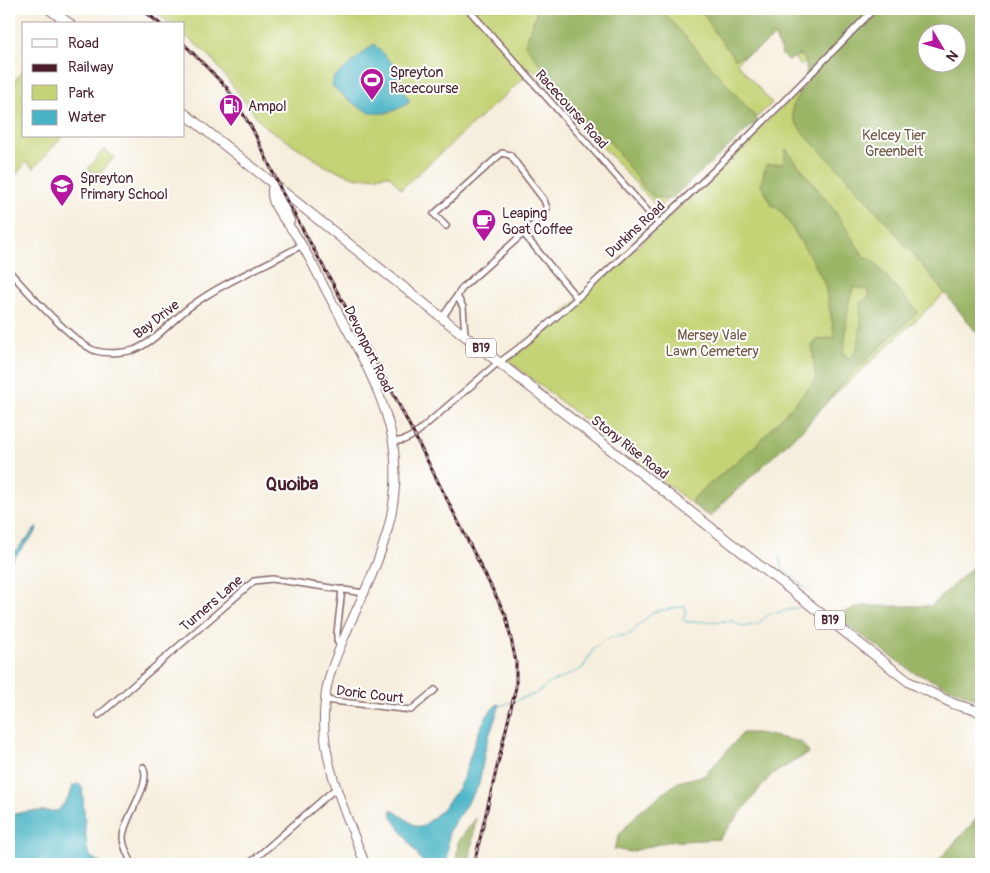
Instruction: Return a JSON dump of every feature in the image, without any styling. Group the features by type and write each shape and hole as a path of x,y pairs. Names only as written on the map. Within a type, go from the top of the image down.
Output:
{"main road":[{"path":"49,9 67,22"},
{"name":"B19","path":"185,114 273,185"},
{"name":"Devonport Road","path":"273,185 272,201 300,242 376,386 393,442 395,482 392,520 379,563 334,661 324,700 324,731 336,788 365,864"},
{"name":"Stony Rise Road","path":"273,185 909,682 954,704 981,712"}],"street":[{"name":"Racecourse Road","path":"468,9 659,224"},
{"name":"Durkins Road","path":"393,442 404,440 414,435 577,298 659,224 785,101 874,9"},
{"path":"442,318 472,278 542,217 547,208 544,200 510,155 502,154 434,214 446,226"},
{"path":"523,233 577,298"},
{"name":"Bay Drive","path":"9,271 78,340 94,350 121,352 134,350 192,305 225,284 300,242"},
{"path":"457,296 463,306 464,336"},
{"name":"Turners Lane","path":"99,716 254,581 272,579 301,585 364,593"},
{"name":"Devonport Road","path":"340,646 336,633 342,589"},
{"name":"Doric Court","path":"324,700 411,710 435,690"},
{"path":"132,864 123,838 127,823 146,777 143,767"},
{"path":"249,864 336,788"}],"green space":[{"path":"152,9 864,9 801,66 770,32 737,63 772,103 658,208 533,70 401,189 389,175 357,178 327,167 263,125 209,55 185,36 185,22 168,22"},
{"path":"535,9 661,9 758,120 671,199 654,197 646,190 607,138 585,124 542,72 541,66 525,44 537,11"},
{"name":"Kelcey Tier Greenbelt","path":"701,9 981,9 981,338 869,203 809,139 795,121 792,111 793,107 796,98 807,82 805,59 800,55 787,60 782,55 775,36 755,51 735,59 714,31"},
{"name":"Mersey Vale Lawn Cemetery","path":"888,9 981,9 981,260 705,514 509,361 667,220 766,122"},
{"path":"22,72 22,138 61,138 34,168 26,162 9,184 9,88"},
{"path":"104,149 114,157 98,176 88,169"},
{"path":"786,149 834,210 865,258 872,260 918,312 855,370 808,424 725,501 711,517 693,505 692,499 755,446 816,380 812,346 817,340 835,337 825,285 814,263 782,212 771,204 761,184 766,165 784,163","holes":["854,287 867,290 870,296 860,303 859,341 854,354 850,358 843,354 849,303"]},
{"path":"981,559 981,701 913,672 833,615 863,606 931,606"},
{"path":"743,733 758,733 801,742 809,753 771,775 719,839 666,842 630,852 614,849 619,835 639,812 678,782 705,775"},
{"path":"981,814 981,864 935,864"},
{"path":"476,818 469,864 456,864 458,842"}],"water":[{"path":"374,44 395,66 400,84 410,102 387,113 369,112 360,108 332,86 333,78"},
{"path":"37,527 36,532 9,564 9,558"},
{"path":"497,704 500,705 486,745 479,785 449,831 447,864 424,864 392,817 391,809 416,826 421,827 441,810 458,788 485,718"},
{"path":"78,784 82,786 87,848 90,856 102,864 9,864 9,815 29,811 58,811 70,795 73,785"}],"waterway":[{"path":"779,556 783,569 810,592"},
{"path":"500,706 535,694 550,683 583,668 594,648 608,638 630,634 653,612 685,606 686,612 683,619 687,622 732,621 743,627 757,624 770,614 797,608"}],"railway":[{"path":"142,9 158,22"},
{"path":"185,45 227,88 253,130 282,192 390,387 506,616 516,662 516,687 474,864"}],"place":[{"name":"Spreyton Racecourse","path":"372,101"},
{"name":"Ampol","path":"231,127"},
{"name":"Spreyton Primary School","path":"62,207"},
{"name":"Leaping Goat Coffee","path":"484,242"}],"district":[{"name":"Quoiba","path":"292,483"}]}
